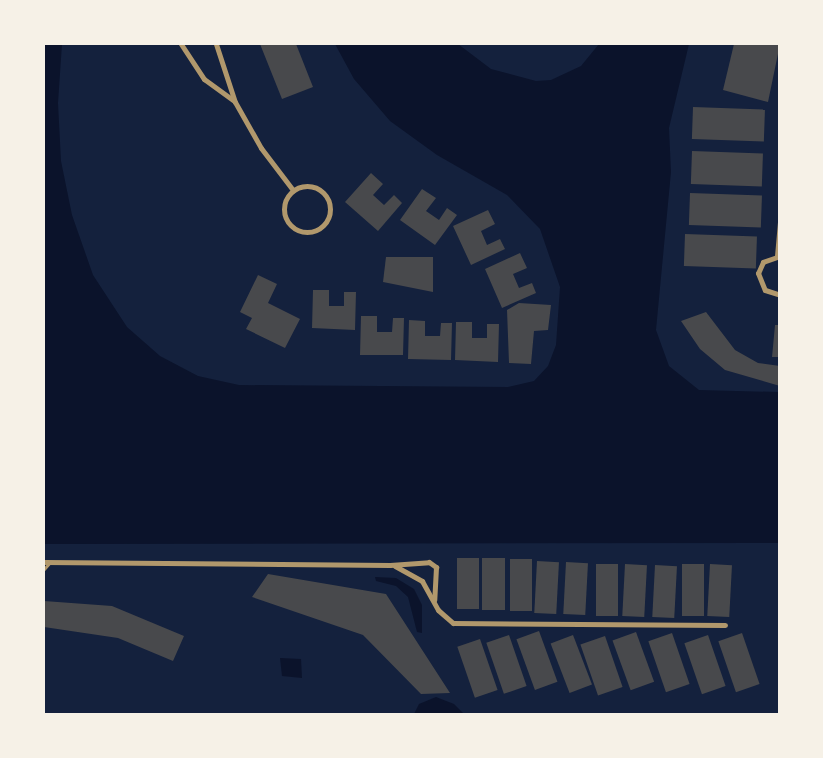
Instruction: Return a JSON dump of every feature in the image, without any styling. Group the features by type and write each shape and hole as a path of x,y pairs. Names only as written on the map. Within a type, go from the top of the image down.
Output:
{"street":[{"path":"181,44 204,79 235,102"},
{"path":"216,44 235,102 261,148 293,190"},
{"path":"311,186 324,192 330,215 321,228 306,232 287,220 284,206 293,190 311,186"},
{"path":"780,222 778,256 763,262 759,280 765,290 780,295"},
{"path":"44,562 390,565 429,562 436,567 434,600"},
{"path":"390,565 422,581 431,581 436,575"},
{"path":"422,581 445,620 453,623 725,625"}],"lane":[{"path":"44,569 51,561"}],"water":[{"path":"44,44 62,44 58,103 61,161 72,215 93,275 127,327 160,356 198,376 239,385 508,387 534,381 548,366 556,345 560,287 540,229 507,195 437,155 390,121 354,79 335,44 458,44 491,69 536,81 551,80 581,66 599,44 689,44 669,128 671,172 656,330 669,366 699,390 779,392 779,543 44,544"},
{"path":"375,577 396,578 414,589 422,605 422,633 417,632 408,597 396,586 376,581"},
{"path":"280,658 301,659 302,678 282,676"},
{"path":"436,697 454,704 464,714 414,714 419,704"}],"building":[{"path":"260,44 296,44 313,87 282,99"},
{"path":"734,44 780,44 768,102 723,90"},
{"path":"693,107 765,110 764,141 692,139"},
{"path":"692,151 763,153 762,186 691,184"},
{"path":"371,173 383,184 373,195 384,205 394,195 402,203 378,231 345,202"},
{"path":"422,189 436,198 426,211 439,220 447,208 457,215 435,245 400,220"},
{"path":"690,193 762,196 761,227 689,225"},
{"path":"488,210 495,224 481,231 487,245 500,239 505,249 471,265 453,226"},
{"path":"685,234 757,237 756,268 684,266"},
{"path":"520,253 527,268 513,274 519,288 532,283 536,293 502,308 485,269"},
{"path":"386,257 433,257 433,292 383,282"},
{"path":"258,275 277,284 268,303 300,319 285,348 246,329 252,318 240,312"},
{"path":"313,290 329,290 329,306 344,306 344,292 356,292 355,330 312,328"},
{"path":"519,303 551,305 548,330 534,331 531,364 509,363 507,310"},
{"path":"706,312 735,350 758,363 780,366 780,386 725,370 700,349 681,321"},
{"path":"361,316 377,316 377,332 392,332 393,318 404,318 403,355 360,355"},
{"path":"409,320 425,321 425,336 440,336 441,323 452,323 451,360 408,359"},
{"path":"456,322 472,322 472,338 487,338 487,324 499,324 498,362 455,360"},
{"path":"775,325 780,325 780,357 772,357"},
{"path":"457,558 479,558 479,609 457,609"},
{"path":"482,558 505,558 505,610 482,610"},
{"path":"510,559 532,559 532,611 510,611"},
{"path":"537,561 559,562 556,614 534,613"},
{"path":"566,562 588,563 585,615 563,614"},
{"path":"596,564 618,564 618,616 596,616"},
{"path":"625,564 647,565 644,617 622,616"},
{"path":"682,564 704,564 704,616 682,616"},
{"path":"710,564 732,565 729,617 707,616"},
{"path":"655,565 677,566 674,618 652,617"},
{"path":"268,574 386,594 450,693 421,694 363,635 252,597"},
{"path":"44,601 112,606 184,636 173,661 118,638 44,627"},
{"path":"539,631 557,682 535,690 516,639"},
{"path":"636,632 654,682 631,690 613,641"},
{"path":"672,633 690,684 666,692 648,641"},
{"path":"742,633 760,684 736,692 718,641"},
{"path":"509,635 527,686 504,694 486,643"},
{"path":"573,635 592,684 570,693 551,644"},
{"path":"708,635 726,686 702,694 684,643"},
{"path":"605,636 623,687 598,696 580,644"},
{"path":"480,639 498,690 475,698 457,647"}]}
